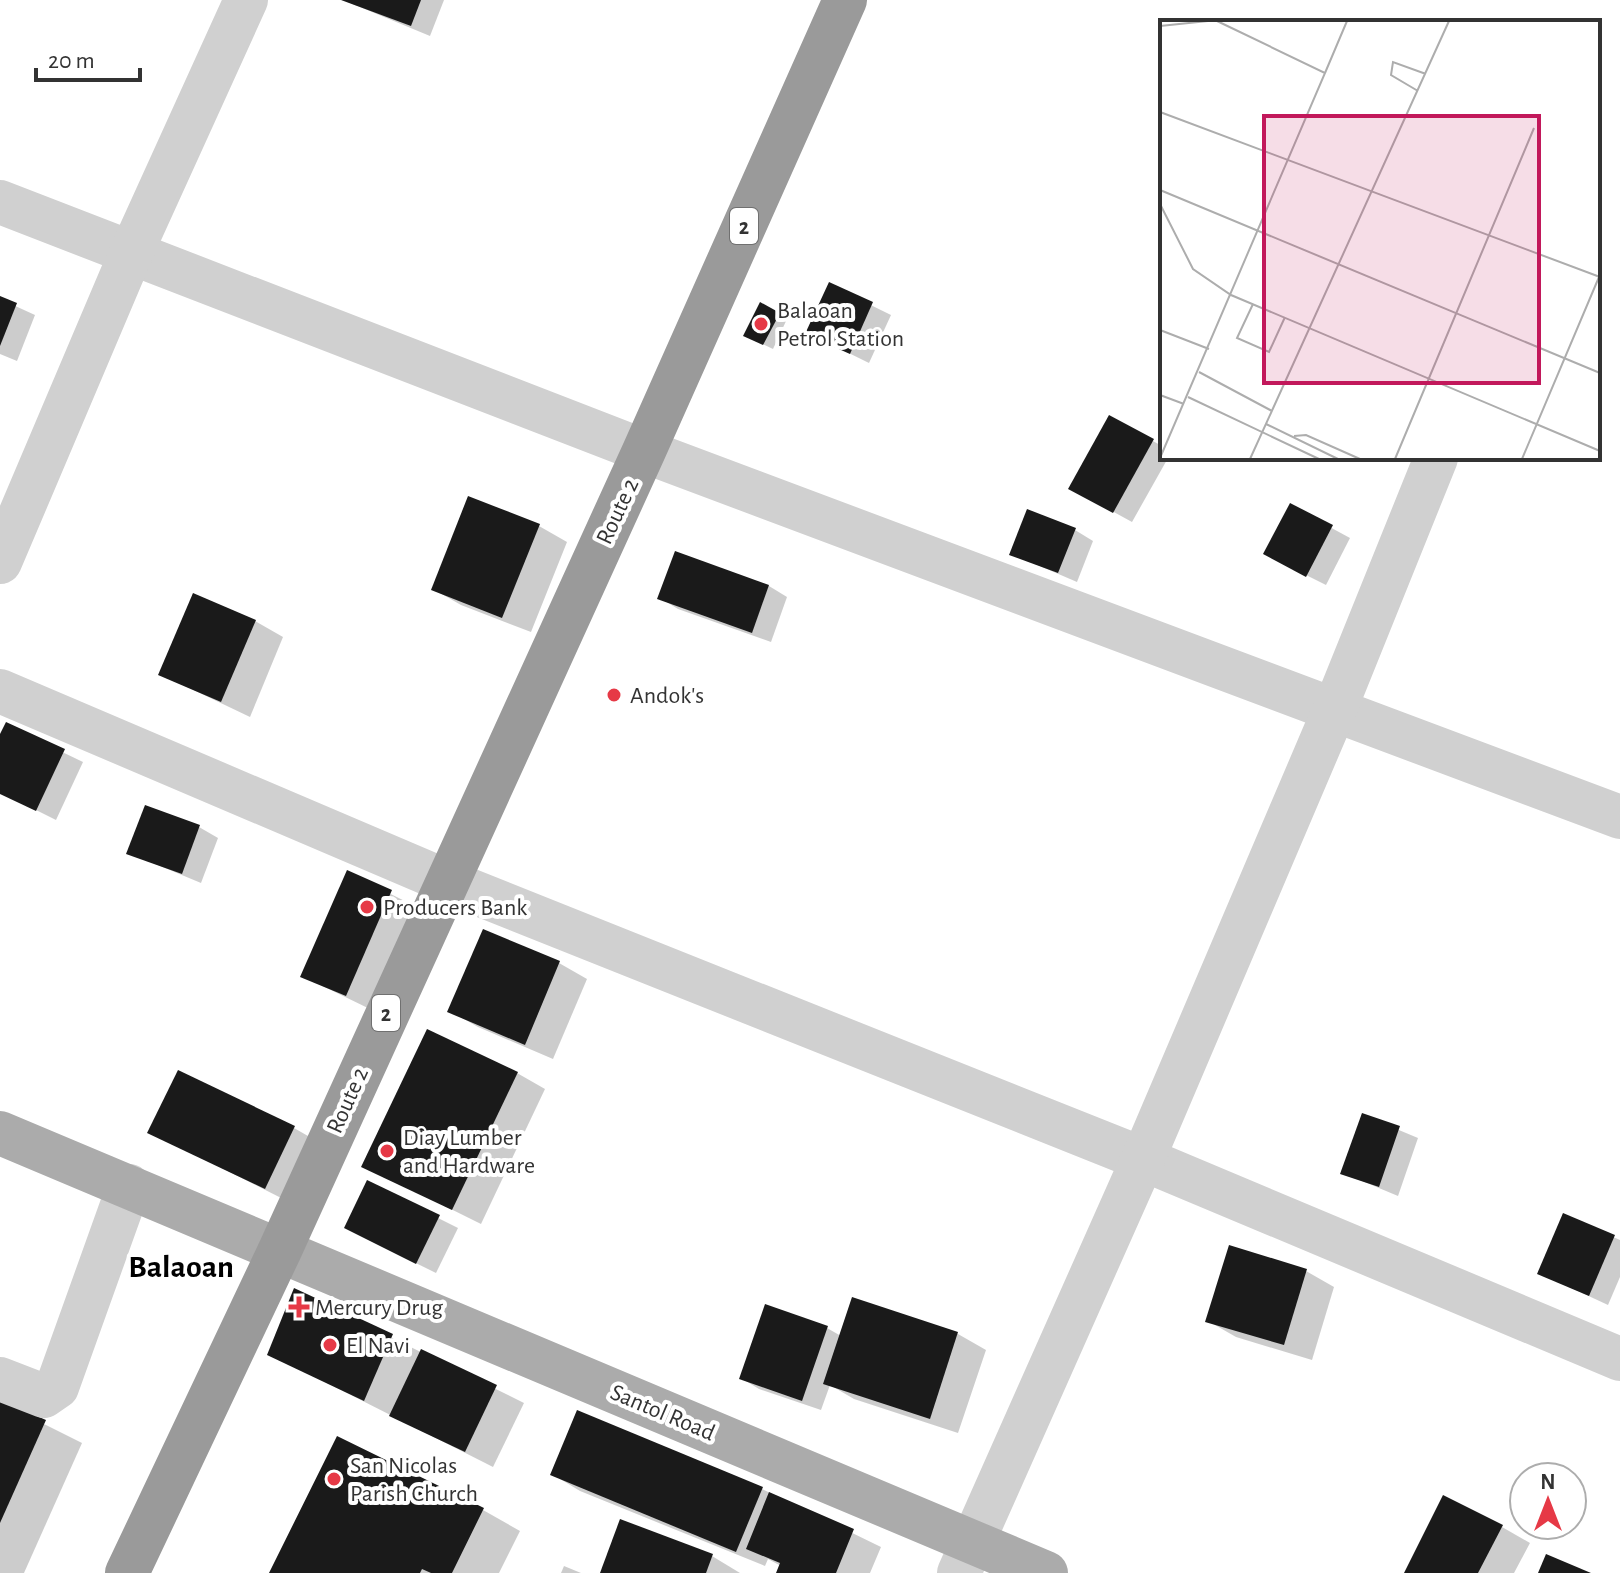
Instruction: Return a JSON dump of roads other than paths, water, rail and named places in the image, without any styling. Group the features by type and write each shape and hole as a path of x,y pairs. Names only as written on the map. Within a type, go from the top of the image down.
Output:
{"highway":[{"name":"2","path":"644,451 845,0"},
{"name":"Route 2","path":"127,1573 280,1250 644,451"}],"main road":[{"name":"Santol Road","path":"0,1133 280,1250 965,1558 1046,1573"}],"street":[{"path":"0,562 132,251 246,0"},
{"path":"0,202 644,451 1620,817"},
{"path":"965,1558 1143,1159 1334,711 1435,460"},
{"path":"0,691 446,881 1143,1159 1620,1359"},
{"path":"0,1379 44,1396 57,1387 129,1186"}],"place":[{"name":"Balaoan Petrol Station","path":"761,324"},
{"name":"Andok's","path":"614,695"},
{"name":"Producers Bank","path":"367,907"},
{"name":"Diay Lumber and Hardware","path":"387,1151"},
{"name":"Mercury Drug","path":"299,1307"},
{"name":"El Navi","path":"330,1345"},
{"name":"San Nicolas Parish Church","path":"334,1479"}],"district":[{"name":"Balaoan","path":"181,1266"}]}
